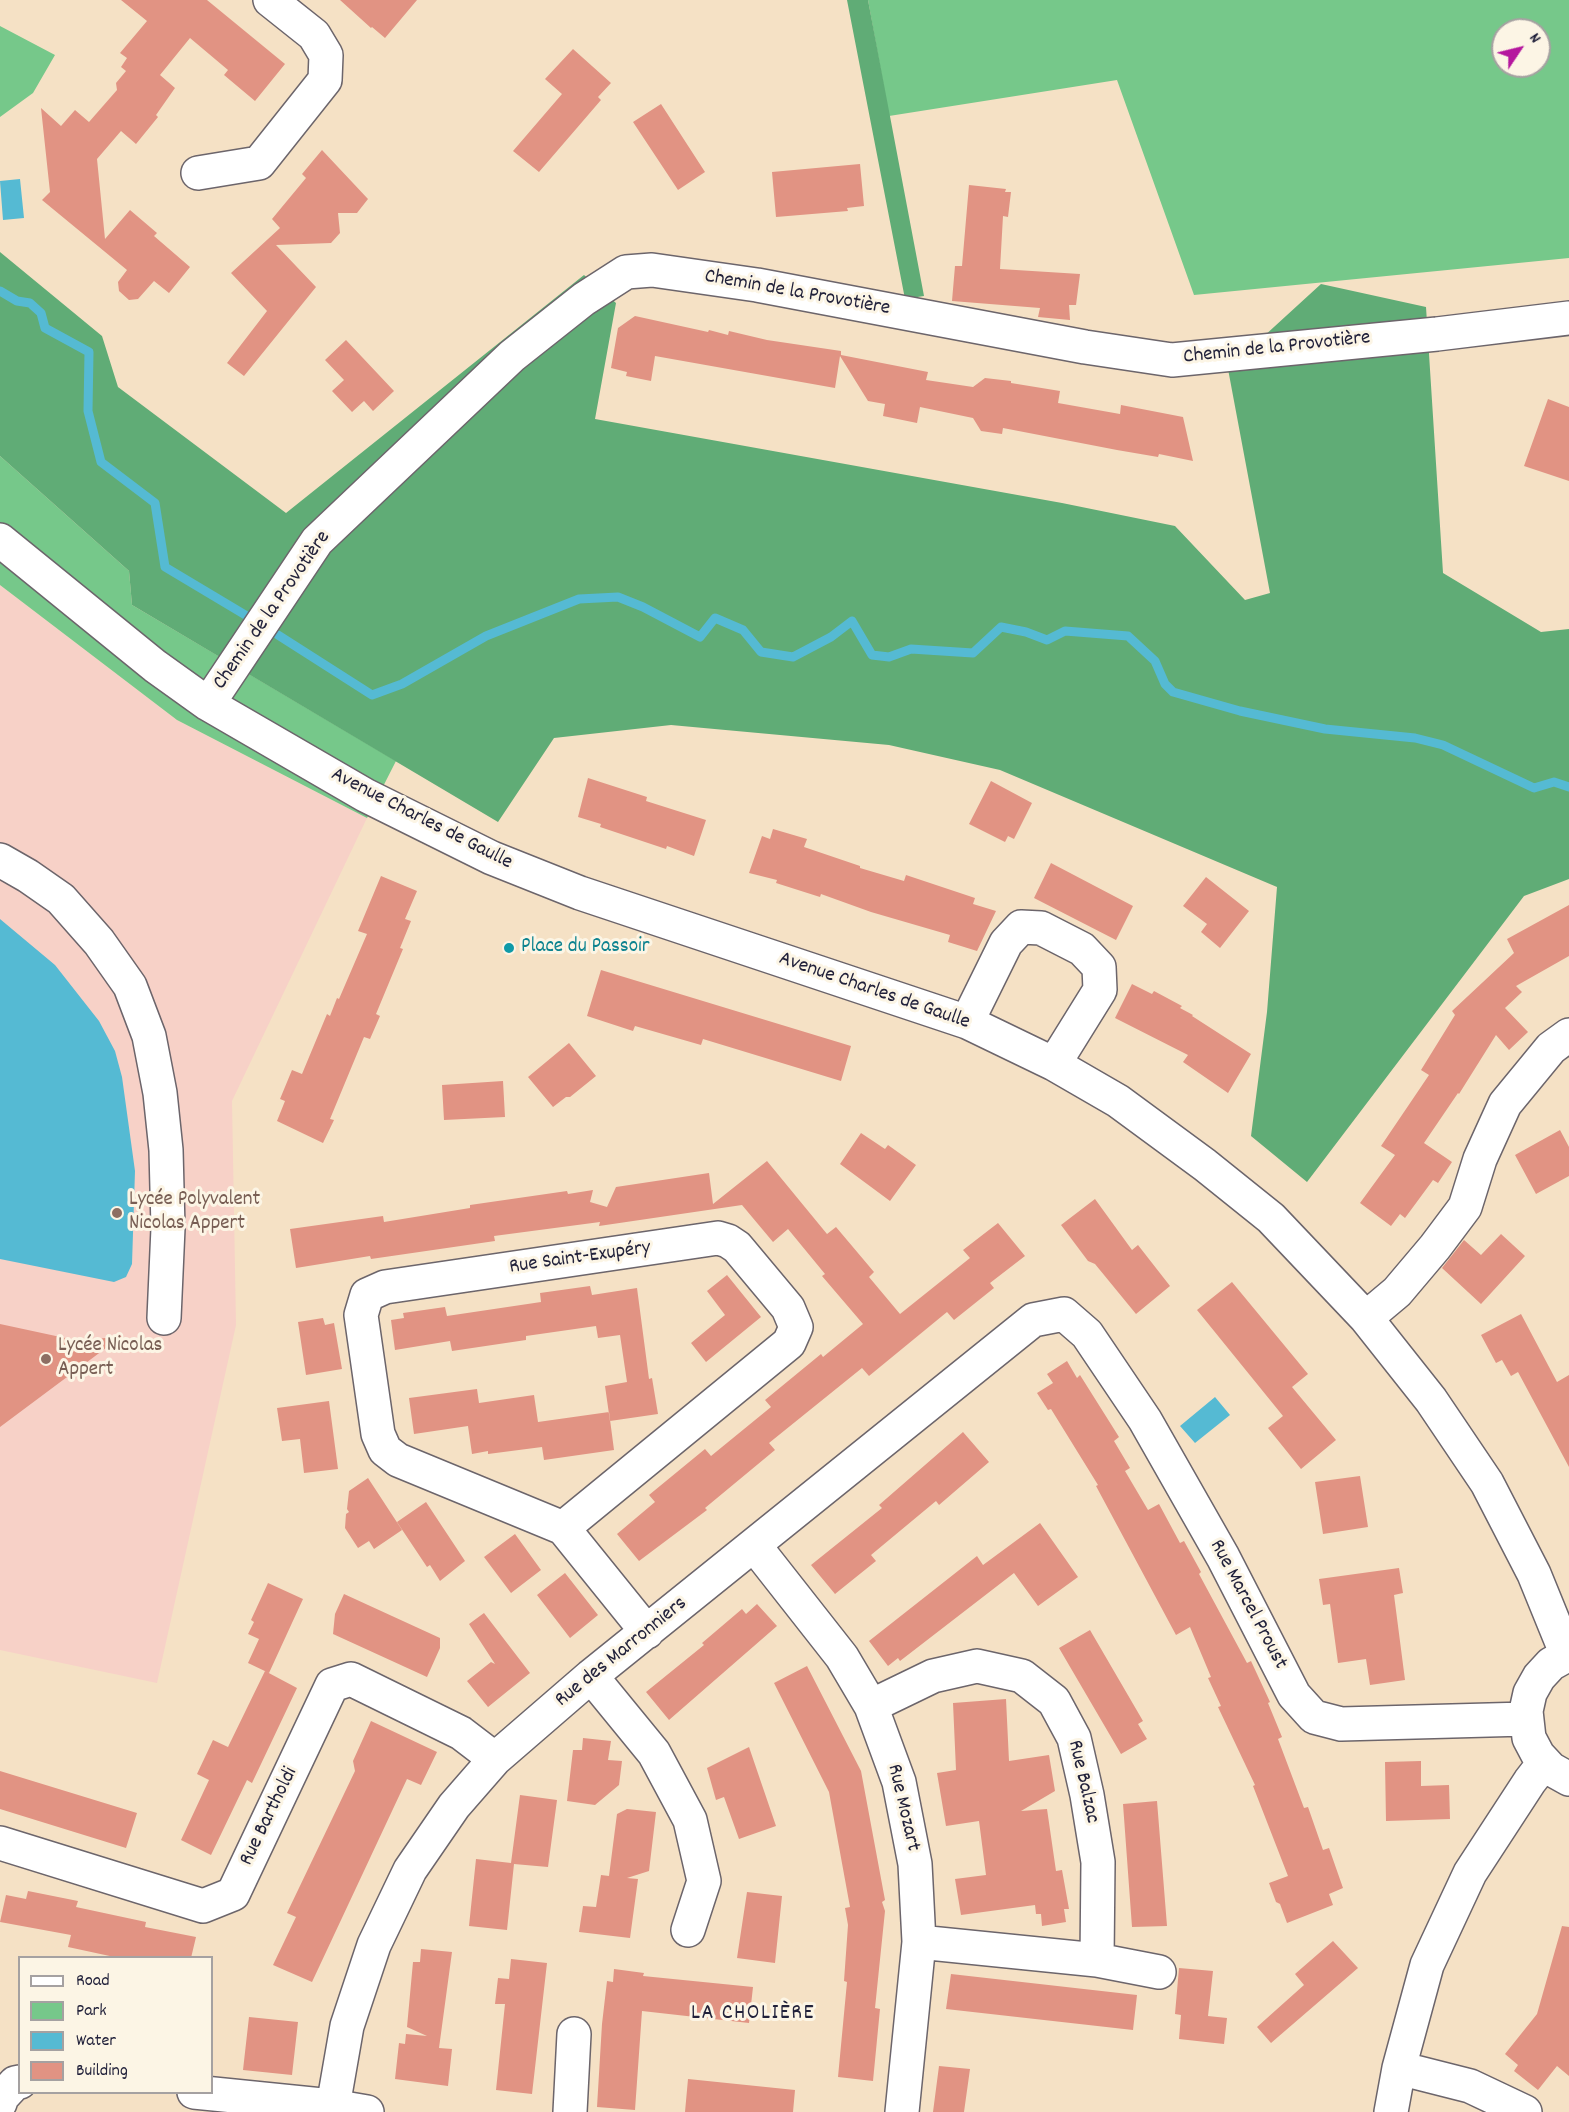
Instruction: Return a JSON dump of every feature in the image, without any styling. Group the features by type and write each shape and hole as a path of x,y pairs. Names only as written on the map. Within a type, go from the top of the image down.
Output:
{"street":[{"path":"198,173 259,163 325,80 326,55 314,35 270,0"},
{"name":"Chemin de la Provotière","path":"208,704 317,541 512,356 584,299 626,272 652,270 757,285 1085,347 1172,360 1437,334 1569,318"},
{"name":"Avenue Charles de Gaulle","path":"0,540 155,666 208,704 365,795 492,858 580,893 967,1022 1054,1064 1118,1101 1271,1218 1366,1318 1431,1400 1487,1483 1534,1574 1568,1655"},
{"path":"0,860 61,899 99,942 130,986 149,1036 160,1093 166,1150 168,1228 164,1318"},
{"path":"967,1022 1006,943 1022,927 1041,928 1082,949 1099,967 1100,990 1054,1064"},
{"path":"1366,1318 1396,1292 1436,1246 1465,1207 1480,1159 1505,1104 1551,1048 1569,1035"},
{"name":"Rue Saint-Exupéry","path":"563,1528 789,1343 796,1327 788,1308 737,1247 728,1241 718,1239 385,1287 367,1295 361,1315 378,1434 385,1450 398,1460 563,1528 647,1632"},
{"name":"Rue des Marronniers","path":"332,2109 347,2026 374,1945 410,1870 454,1806 495,1759 591,1676 1033,1320 1064,1314"},
{"name":"Rue Marcel Proust","path":"1064,1314 1087,1334 1145,1420 1222,1557 1294,1695 1314,1717 1341,1724 1526,1719"},
{"name":"Rue Mozart","path":"754,1545 842,1657 871,1706 899,1782 915,1864 919,1942 902,2112"},
{"path":"1391,2112 1399,2068 1427,1965 1470,1873 1530,1781 1557,1771 1529,1738 1526,1719 1530,1693 1539,1677 1551,1664 1568,1655"},
{"name":"Rue Balzac","path":"871,1706 933,1676 977,1666 1022,1676 1054,1701 1074,1738 1087,1795 1098,1862 1097,1960"},
{"path":"591,1676 654,1753 690,1820 704,1881 688,1930"},
{"name":"Rue Bartholdi","path":"0,1843 203,1906 233,1894 332,1686 351,1679 461,1733 495,1759"},
{"path":"919,1942 1097,1960 1159,1972"},
{"path":"570,2112 574,2034"},
{"path":"1399,2068 1470,2086 1525,2112"},
{"path":"0,2103 2,2097 18,2083"},
{"path":"210,2094 367,2112"}],"shaded area":[{"name":"Lycée Polyvalent Nicolas Appert","path":"0,585 177,720 367,818 232,1101 236,1325 157,1683 0,1650"}],"green space":[{"path":"847,0 868,0 924,296 905,299"},
{"path":"868,0 1569,0 1569,258 1194,295 1117,80 889,116"},
{"path":"0,26 55,55 33,93 0,117"},
{"path":"0,252 102,336 118,387 286,513 584,275 616,303 595,419 1062,503 1175,526 1245,600 1270,593 1228,369 1321,284 1426,307 1443,573 1541,632 1569,629 1569,879 1524,896 1307,1182 1251,1136 1267,1012 1277,887 1000,770 889,745 671,725 554,738 498,822 132,605 129,571 0,456"},
{"path":"0,456 129,571 132,605 396,761 367,818 177,720 0,585"}],"water":[{"path":"20,179 24,218 3,220 0,181"},
{"path":"0,919 55,965 99,1021 115,1051 122,1077 135,1171 132,1264 126,1277 114,1282 0,1259"},
{"path":"1215,1397 1230,1415 1195,1443 1180,1426"}],"building":[{"path":"121,0 207,0 285,64 255,101 224,75 228,70 190,38 160,75 175,88 156,115 158,117 136,144 121,131 97,159 105,239 130,210 157,233 154,236 190,267 169,293 154,281 138,299 129,300 119,291 118,282 127,270 42,200 50,192 41,108 61,126 75,110 89,122 117,90 116,83 126,71 121,67 127,58 120,53 147,21"},
{"path":"340,0 417,0 385,38"},
{"path":"573,49 611,83 598,97 601,100 539,172 513,151 562,94 545,79"},
{"path":"661,104 705,172 678,190 633,122"},
{"path":"322,150 368,199 357,213 338,213 340,233 331,243 276,245 316,287 244,376 227,363 267,311 231,273 280,228 272,219 306,178 302,174"},
{"path":"860,164 864,206 847,208 848,211 776,217 772,172"},
{"path":"969,185 1006,189 1005,192 1011,192 1008,217 1003,216 1000,269 1080,274 1076,305 1069,305 1070,320 1038,317 1040,308 952,301 955,266 962,266"},
{"path":"635,316 708,332 709,330 728,335 729,331 767,340 841,351 841,355 928,372 926,380 973,387 985,378 1011,381 1011,383 1060,391 1058,403 1120,414 1121,405 1183,417 1193,461 1159,454 1158,457 1117,450 1003,428 1002,434 981,431 973,418 920,407 917,423 883,416 885,404 868,401 840,356 835,388 655,356 651,381 626,376 627,372 611,368 618,328"},
{"path":"346,340 394,391 373,411 364,401 352,412 332,391 344,380 325,360"},
{"path":"1548,399 1569,407 1569,481 1524,466"},
{"path":"588,778 647,797 646,801 706,820 694,856 600,827 601,824 578,817"},
{"path":"991,781 1032,803 1014,839 1008,836 1005,842 969,824"},
{"path":"773,829 807,839 804,847 860,866 860,868 904,881 906,875 975,898 973,904 996,911 977,951 948,942 950,935 871,912 821,894 820,897 776,883 777,880 749,873 762,836 770,839"},
{"path":"1051,863 1133,906 1116,940 1034,898"},
{"path":"381,876 417,891 405,919 411,921 400,948 403,949 376,1014 380,1016 370,1039 364,1037 330,1119 334,1120 323,1143 277,1121 285,1101 280,1099 292,1070 302,1074 327,1014 330,1016 337,998 339,999 367,934 358,931"},
{"path":"1206,877 1249,911 1220,948 1201,932 1207,924 1183,906"},
{"path":"1569,905 1569,956 1516,986 1522,992 1505,1008 1528,1032 1509,1050 1496,1035 1459,1094 1424,1143 1452,1162 1438,1183 1433,1180 1405,1218 1400,1214 1391,1226 1360,1203 1395,1155 1381,1146 1429,1075 1421,1070 1455,1015 1452,1011 1514,953 1507,939"},
{"path":"601,970 851,1046 841,1081 703,1039 701,1045 635,1026 633,1031 587,1016"},
{"path":"1132,984 1152,994 1154,991 1182,1006 1180,1008 1251,1054 1228,1093 1183,1062 1188,1055 1115,1018"},
{"path":"569,1043 596,1076 570,1097 566,1097 553,1107 528,1077"},
{"path":"503,1081 505,1117 444,1120 442,1085"},
{"path":"1560,1130 1569,1147 1569,1176 1536,1194 1515,1155"},
{"path":"861,1133 885,1149 888,1145 916,1165 890,1201 840,1164"},
{"path":"767,1161 827,1234 836,1227 874,1272 869,1277 900,1314 970,1258 963,1250 998,1223 1025,1256 990,1283 994,1288 954,1320 947,1312 869,1376 862,1368 769,1443 775,1450 705,1508 707,1510 639,1561 617,1534 655,1502 649,1495 705,1449 711,1456 771,1407 765,1400 821,1354 823,1357 863,1324 822,1276 825,1274 788,1229 773,1242 742,1205 599,1226 600,1222 494,1236 495,1241 371,1259 370,1256 296,1268 290,1229 383,1216 384,1222 470,1208 470,1205 567,1191 568,1194 593,1190 590,1202 607,1207 616,1187 709,1173 713,1204"},
{"path":"1095,1199 1132,1250 1138,1245 1170,1286 1136,1314 1095,1264 1088,1261 1061,1225"},
{"path":"1501,1234 1525,1256 1481,1304 1442,1268 1464,1240 1481,1255"},
{"path":"727,1275 761,1317 706,1362 691,1343 725,1315 707,1291"},
{"path":"1232,1282 1308,1374 1292,1387 1336,1440 1301,1469 1268,1428 1283,1416 1197,1310"},
{"path":"590,1286 592,1295 637,1288 649,1379 652,1378 658,1414 610,1421 605,1386 627,1382 620,1335 598,1338 596,1326 526,1336 526,1340 452,1351 450,1341 395,1350 391,1320 404,1318 403,1313 445,1307 447,1316 541,1302 540,1293"},
{"path":"1521,1314 1557,1382 1569,1375 1569,1467 1518,1372 1511,1376 1502,1360 1496,1363 1481,1335"},
{"path":"323,1318 325,1325 334,1323 342,1369 306,1375 298,1322"},
{"name":"Lycée Nicolas Appert","path":"0,1324 79,1341 122,1336 0,1427"},
{"path":"1067,1361 1077,1378 1080,1375 1119,1437 1114,1441 1130,1468 1125,1471 1148,1510 1159,1504 1180,1543 1184,1541 1201,1572 1199,1574 1247,1663 1251,1661 1270,1702 1268,1703 1282,1737 1278,1739 1304,1808 1308,1807 1323,1850 1329,1848 1343,1888 1329,1894 1333,1905 1287,1923 1280,1904 1276,1902 1269,1883 1288,1876 1253,1786 1255,1785 1218,1707 1221,1706 1208,1678 1211,1677 1190,1627 1176,1635 1096,1486 1098,1485 1051,1409 1048,1410 1037,1393 1053,1383 1047,1374"},
{"path":"477,1389 479,1403 534,1395 538,1422 609,1412 614,1450 544,1460 542,1447 472,1454 468,1426 414,1434 409,1398"},
{"path":"329,1401 338,1469 304,1473 300,1439 282,1441 277,1408"},
{"path":"963,1432 989,1462 939,1505 936,1501 871,1555 876,1561 835,1594 811,1565 882,1508 879,1505"},
{"path":"1360,1476 1368,1527 1323,1534 1315,1482"},
{"path":"368,1478 402,1530 374,1549 369,1541 358,1548 345,1528 346,1514 349,1512 347,1509 349,1491"},
{"path":"426,1502 465,1561 440,1581 430,1565 427,1567 397,1522"},
{"path":"1040,1523 1078,1577 1038,1606 1014,1573 900,1661 898,1658 888,1666 869,1641 977,1556 983,1565"},
{"path":"515,1534 541,1570 511,1593 484,1557"},
{"path":"1399,1568 1403,1593 1394,1595 1405,1680 1370,1685 1366,1659 1338,1663 1330,1604 1323,1605 1319,1579"},
{"path":"565,1573 598,1615 570,1638 537,1595"},
{"path":"268,1583 303,1599 269,1673 248,1663 259,1639 248,1634 254,1622 251,1620"},
{"path":"344,1594 440,1638 440,1648 427,1677 333,1634 335,1614"},
{"path":"757,1604 777,1626 669,1720 646,1692 704,1645 702,1643 742,1609 746,1614"},
{"path":"484,1613 530,1673 488,1707 467,1681 491,1662 495,1664 469,1624"},
{"path":"1090,1630 1143,1721 1138,1724 1147,1739 1121,1754 1059,1648"},
{"path":"807,1666 861,1771 885,1900 882,1902 885,1911 875,2008 880,2009 873,2081 838,2077 847,1982 844,1981 848,1925 845,1908 850,1907 829,1792 774,1683"},
{"path":"265,1671 297,1688 252,1783 247,1780 211,1855 181,1840 209,1780 197,1774 213,1740 228,1747"},
{"path":"1006,1699 1009,1761 1049,1755 1055,1791 1021,1811 1047,1809 1056,1871 1062,1870 1069,1909 1064,1909 1066,1922 1042,1926 1041,1914 1036,1914 1035,1905 961,1915 955,1879 986,1875 979,1821 946,1826 937,1773 956,1770 953,1703"},
{"path":"371,1721 437,1752 421,1785 407,1779 312,1982 273,1965 296,1917 287,1913 355,1771 353,1761"},
{"path":"583,1738 611,1741 608,1760 622,1761 619,1785 595,1805 567,1801 573,1750 582,1750"},
{"path":"749,1747 776,1826 739,1839 724,1797 716,1800 707,1768"},
{"path":"1421,1761 1421,1786 1449,1785 1450,1819 1386,1821 1385,1762"},
{"path":"0,1771 137,1813 126,1848 0,1809"},
{"path":"520,1795 557,1800 548,1867 514,1864 507,1930 469,1926 476,1859 511,1863"},
{"path":"1157,1801 1167,1926 1132,1927 1123,1804"},
{"path":"627,1809 656,1812 649,1871 627,1878 638,1879 630,1938 579,1932 583,1906 596,1907 601,1875 609,1876 617,1814"},
{"path":"28,1891 78,1901 76,1907 146,1922 145,1927 196,1937 191,1956 110,1956 68,1947 71,1935 0,1922 6,1895 26,1899"},
{"path":"747,1892 782,1896 775,1963 737,1958"},
{"path":"1562,1926 1569,1927 1569,2076 1557,2066 1538,2090 1514,2071 1518,2065 1505,2054 1537,2014"},
{"path":"1333,1941 1358,1968 1271,2043 1257,2027 1304,1985 1295,1974"},
{"path":"421,1949 452,1952 439,2048 452,2049 448,2086 395,2079 399,2043 405,2044 406,2034 427,2036 407,2027 413,1962 420,1962"},
{"path":"511,1959 547,1963 532,2094 496,2090 505,2004 495,2004 498,1978 509,1979"},
{"path":"1179,1968 1213,1971 1208,2016 1227,2018 1224,2044 1179,2039 1181,2015 1175,2014"},
{"path":"614,1969 644,1973 643,1976 753,1987 749,2023 642,2011 635,2110 597,2107 607,1981 613,1982"},
{"path":"951,1974 1137,1995 1133,2030 946,2009"},
{"path":"249,2017 298,2022 292,2075 243,2070"},
{"path":"939,2066 970,2069 964,2112 933,2112"},
{"path":"688,2079 795,2090 793,2112 685,2112"}],"waterway":[{"path":"0,291 17,301 30,303 41,313 45,328 89,352 88,411 101,462 155,503 165,567 247,616"},
{"path":"278,635 372,695 402,684 486,636 579,599 618,597 643,607 700,637 715,618 743,630 761,652 793,657 831,637 852,621 872,655 889,657 911,649 973,653 1001,627 1026,632 1047,640 1065,631 1128,636 1155,661 1165,684 1173,692 1240,711 1325,729 1415,738 1443,745 1534,788 1554,782 1569,787"}],"place":[{"name":"Place du Passoir","path":"509,948"},
{"name":"Lycée Polyvalent Nicolas Appert","path":"117,1213"},
{"name":"Lycée Nicolas Appert","path":"46,1359"}],"district":[{"name":"LA CHOLIÈRE","path":"753,2015"}]}
